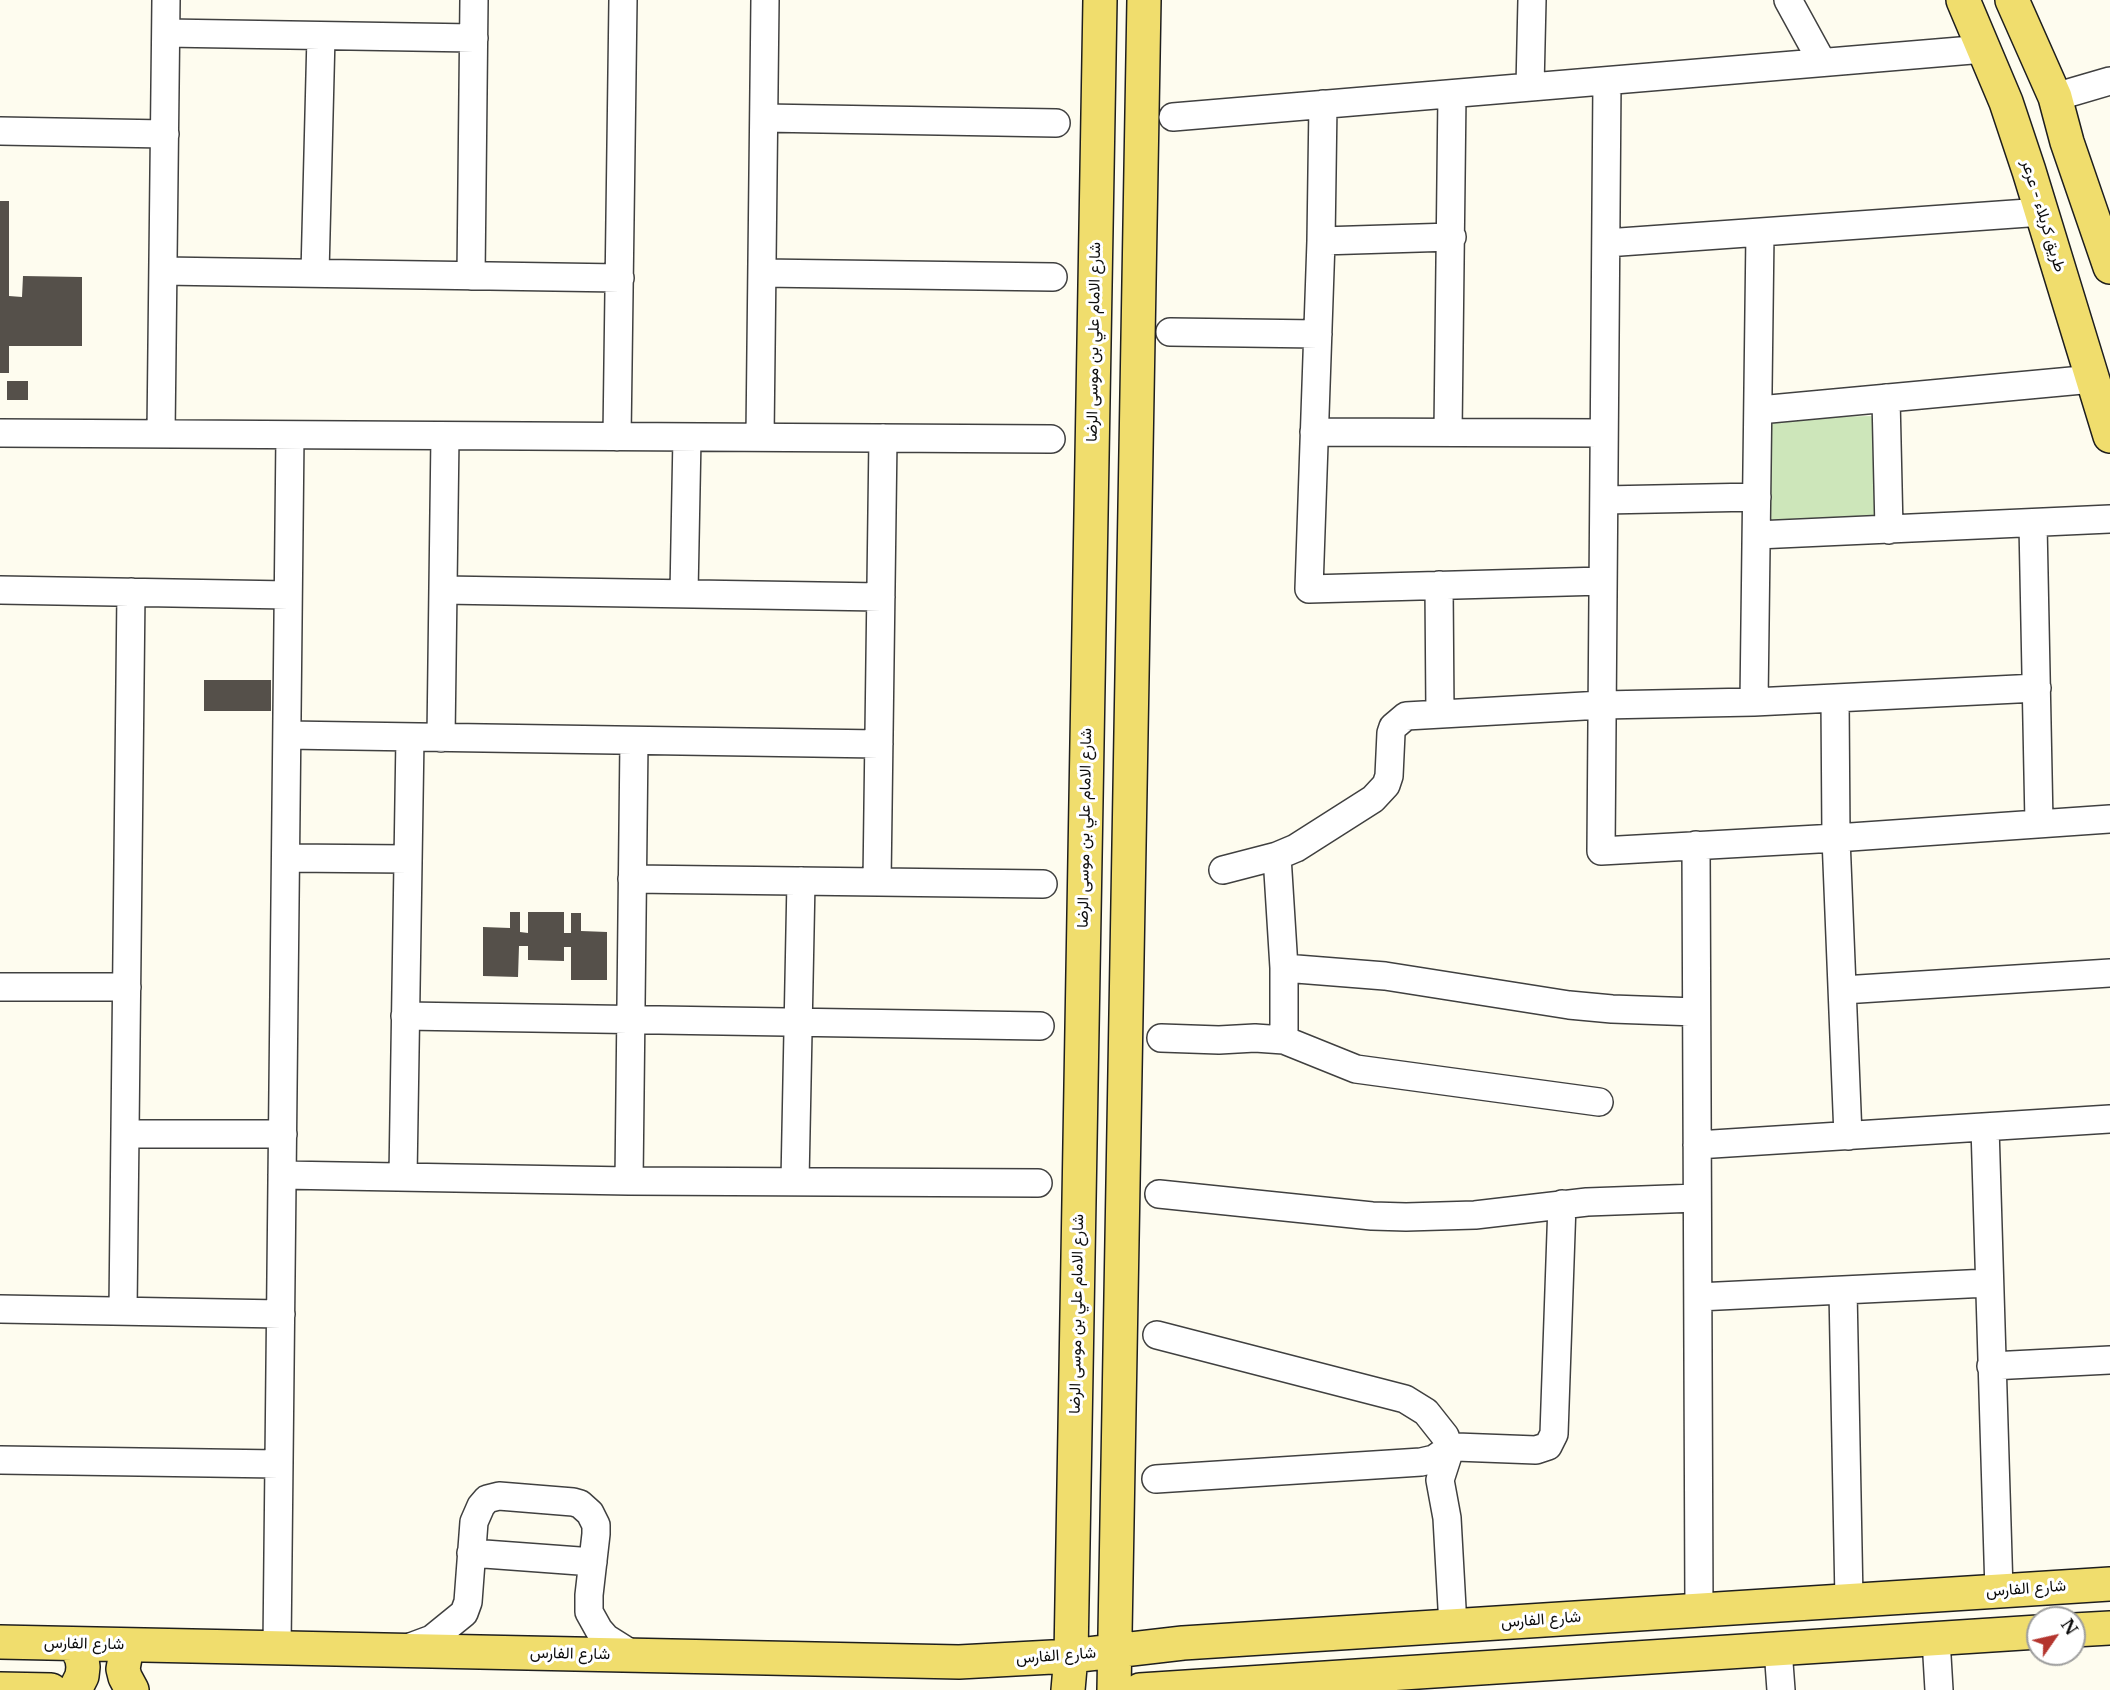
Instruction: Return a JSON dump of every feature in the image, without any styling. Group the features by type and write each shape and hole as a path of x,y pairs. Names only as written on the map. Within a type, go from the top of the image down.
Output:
{"main road":[{"name":"شارع الامام علي بن موسى الرضا","path":"1068,1690 1071,1656 1100,0"},
{"path":"1114,1690 1144,0"},
{"name":"طريق كربلاء - عرعر","path":"1964,0 2009,112 2110,436"},
{"path":"2012,0 2055,97 2067,142 2110,263"},
{"path":"1072,1542 1117,1544"},
{"name":"شارع الفارس","path":"0,1642 959,1662 1071,1656 1183,1643 2110,1584"},
{"path":"2086,1629 2110,1628"},
{"path":"1156,1689 2026,1633"},
{"path":"75,1644 83,1667 82,1676 75,1690"},
{"path":"130,1645 126,1652 123,1669 132,1690"},
{"path":"0,1689 51,1690"}],"street":[{"path":"161,434 166,0"},
{"path":"471,276 474,0"},
{"path":"618,436 623,0"},
{"path":"760,437 765,0"},
{"path":"1530,87 1532,0"},
{"path":"1788,0 1822,62"},
{"path":"166,33 474,38"},
{"path":"315,273 321,36"},
{"path":"1173,117 1984,49"},
{"path":"1607,81 1601,851 2110,819"},
{"path":"2055,97 2110,81"},
{"path":"1448,432 1452,94"},
{"path":"1323,105 1321,241 1309,589 1603,581"},
{"path":"764,118 1056,123"},
{"path":"0,131 165,134"},
{"path":"1606,243 2042,212"},
{"path":"1754,702 1760,233"},
{"path":"1321,241 1452,237"},
{"path":"163,271 620,278"},
{"path":"762,273 1053,277"},
{"path":"1170,332 1318,334"},
{"path":"1759,410 2093,379"},
{"path":"1886,398 1889,530"},
{"path":"1314,432 1604,433"},
{"path":"0,433 1051,439"},
{"path":"277,1648 290,435"},
{"path":"441,738 445,436"},
{"path":"684,593 687,437"},
{"path":"877,882 883,438"},
{"path":"1604,500 1757,497"},
{"path":"1757,535 2110,519"},
{"path":"2033,524 2039,822"},
{"path":"1438,585 1440,714"},
{"path":"0,590 288,595"},
{"path":"443,590 880,597"},
{"path":"123,1311 132,592"},
{"path":"1223,870 1277,856 1315,838 1381,793 1389,776 1391,733 1397,722 1406,716 1602,705 1754,702 2037,688"},
{"path":"1835,698 1836,838 1848,1136"},
{"path":"287,735 879,744"},
{"path":"403,1177 410,737"},
{"path":"629,1181 634,741"},
{"path":"1696,845 1699,1610"},
{"path":"1277,856 1284,968 1284,1040"},
{"path":"286,858 408,859"},
{"path":"632,879 1043,884"},
{"path":"795,1181 801,881"},
{"path":"1284,968 1385,976 1569,1005 1696,1012"},
{"path":"1843,990 2110,973"},
{"path":"0,987 127,987"},
{"path":"405,1016 1040,1026"},
{"path":"1161,1038 1219,1041 1255,1038 1284,1040 1356,1069 1599,1102"},
{"path":"1697,1145 2110,1119"},
{"path":"1985,1127 1999,1591"},
{"path":"125,1134 283,1134"},
{"path":"282,1175 629,1181 1038,1183"},
{"path":"1159,1194 1372,1216 1406,1217 1475,1215 1562,1204 1697,1198"},
{"path":"1156,1479 1425,1462 1456,1447 1543,1449 1552,1441 1554,1434 1562,1204"},
{"path":"1698,1297 1989,1283"},
{"path":"1843,1290 1849,1600"},
{"path":"0,1309 281,1314"},
{"path":"1157,1335 1406,1399 1434,1421 1445,1436 1450,1449 1440,1480 1447,1518 1453,1626"},
{"path":"1991,1366 2110,1360"},
{"path":"0,1460 279,1464"},
{"path":"401,1650 432,1639 464,1613 468,1602 474,1522 487,1499 500,1496 563,1500 580,1504 590,1513 594,1519 596,1534 588,1603 589,1612 606,1638 633,1655"},
{"path":"471,1553 593,1562"},
{"path":"1935,1639 1939,1690"},
{"path":"1778,1649 1781,1690"}],"green space":[{"path":"1875,416 1877,521 1768,526 1767,418"}],"building":[{"path":"0,201 9,201 9,296 22,297 23,276 82,277 82,346 9,346 9,373 0,373"},
{"path":"7,381 28,381 28,400 7,400"},
{"path":"204,680 271,680 271,711 204,711"},
{"path":"510,912 520,912 520,932 528,933 528,912 564,912 564,933 571,933 571,913 581,913 581,931 607,932 607,980 571,980 571,947 564,947 564,961 528,960 528,946 519,946 518,977 483,976 483,927 510,928"}]}
